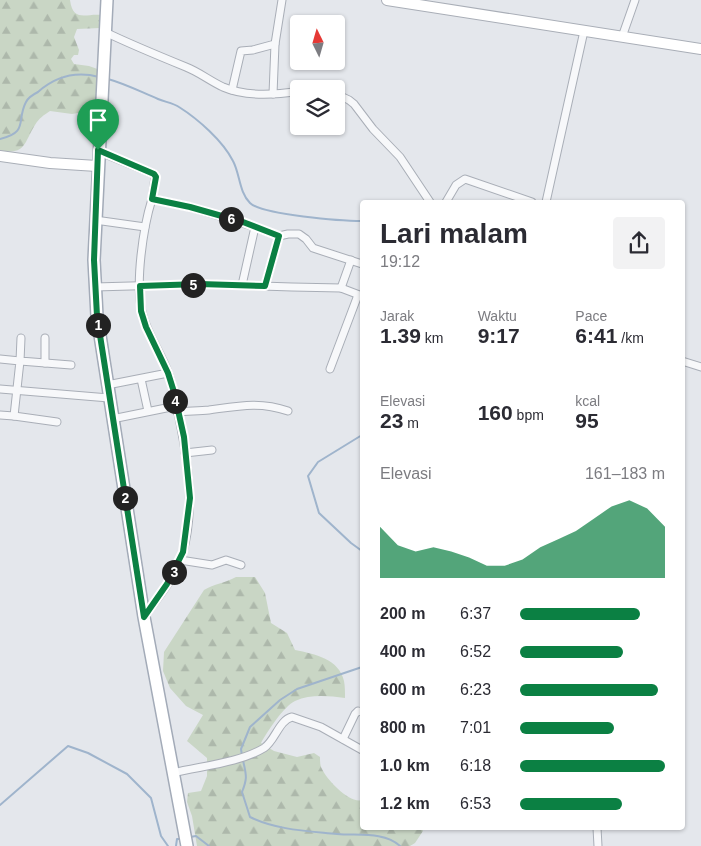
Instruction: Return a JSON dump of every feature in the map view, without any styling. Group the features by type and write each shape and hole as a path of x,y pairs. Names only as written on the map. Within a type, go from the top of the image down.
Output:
{"main road":[{"path":"107,0 95,220 97,316 144,617 187,846"}],"street":[{"path":"273,94 276,44 282,0"},
{"path":"386,0 701,49"},
{"path":"622,37 635,0"},
{"path":"546,200 584,31"},
{"path":"105,32 232,90 273,94 290,92"},
{"path":"232,90 241,51 276,44"},
{"path":"345,98 354,104 373,129 400,157 429,200"},
{"path":"98,150 154,174 156,177 145,227 140,286 141,311 146,327 168,373 185,453 190,498 183,552 180,560 167,584 144,617"},
{"path":"0,156 50,163 98,166"},
{"path":"447,200 459,181 465,179 526,200"},
{"path":"152,199 190,207 279,236 299,234 313,248 360,263"},
{"path":"95,220 145,227"},
{"path":"242,285 255,227"},
{"path":"265,286 279,236"},
{"path":"341,288 351,260"},
{"path":"95,287 242,285 341,288 360,296 330,369"},
{"path":"14,416 21,338"},
{"path":"45,338 45,362"},
{"path":"0,359 71,365"},
{"path":"685,362 701,367"},
{"path":"107,386 168,373"},
{"path":"141,379 148,412"},
{"path":"0,389 109,398"},
{"path":"112,419 148,412 177,409 198,411 248,404 270,405 288,411"},
{"path":"0,415 57,422"},
{"path":"185,453 212,450"},
{"path":"180,560 212,565 226,560 241,565"},
{"path":"343,740 355,714 360,712"},
{"path":"173,773 248,756 266,747 286,720 292,717 321,727 360,749"},
{"path":"597,830 598,846"}],"green space":[{"path":"0,0 70,0 74,12 77,14 101,15 100,28 77,29 74,37 79,50 78,55 74,55 71,59 74,64 89,66 103,71 101,109 72,114 50,111 37,123 23,146 15,151 0,150"},
{"path":"236,577 255,577 265,593 271,623 287,633 295,650 318,656 337,667 344,683 345,698 313,696 295,701 276,720 261,743 274,751 297,757 314,753 320,757 321,768 334,785 345,795 360,800 360,830 422,830 415,843 410,846 197,846 192,816 187,802 188,793 201,791 207,776 207,758 187,741 203,715 186,706 170,688 163,671 164,652 204,590"}],"waterway":[{"path":"0,139 15,133 20,125 23,109 27,101 31,96 52,82 74,75 99,77"},
{"path":"108,79 177,106 202,124 229,153 246,199 257,207 303,217 360,221"},
{"path":"360,436 318,462 308,476 319,513 360,550"},
{"path":"242,756 241,749 250,727 280,700 297,689 360,668"},
{"path":"0,805 68,746 88,753 127,774 151,798 161,836 168,846"},
{"path":"243,760 246,776 242,792 250,817 270,825 292,829 378,836 394,841 400,846"},
{"path":"190,837 196,836 209,846"},
{"path":"176,846 177,839 181,839"}],"route":[{"path":"98,150 154,174 156,177 152,199 190,207 243,222 279,236 265,286 200,284 140,286 141,311 146,327 168,373 174,392 184,437 190,498 183,552 167,584 144,617 97,316 94,260 98,150"}]}
